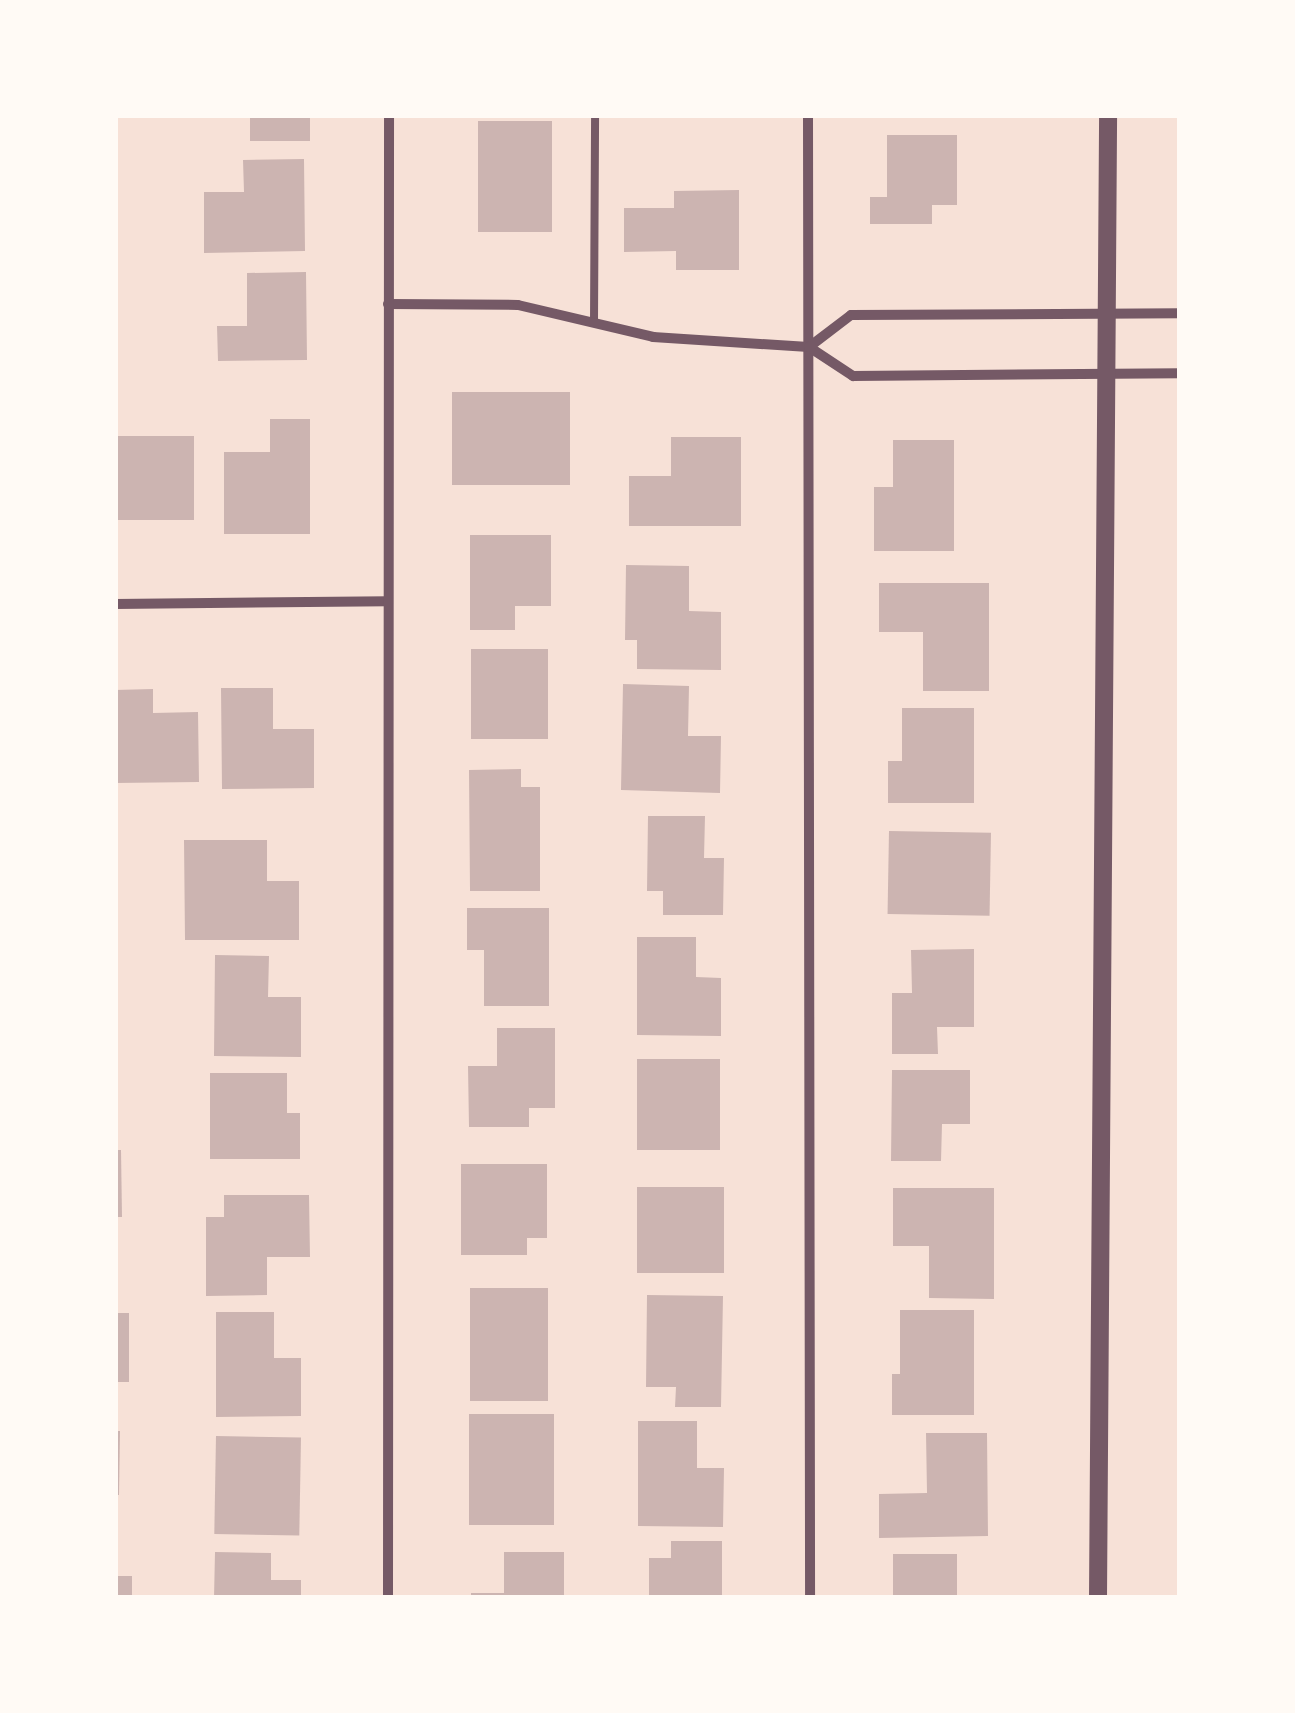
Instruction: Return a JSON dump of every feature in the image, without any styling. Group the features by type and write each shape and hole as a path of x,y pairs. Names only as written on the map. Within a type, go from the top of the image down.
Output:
{"street":[{"path":"388,1598 389,115"},
{"path":"808,115 810,1598"},
{"path":"1098,1598 1108,115"},
{"path":"388,304 518,305 653,338 809,347 854,376 1180,374"},
{"path":"809,347 851,315 1180,313"},
{"path":"115,604 388,601"}],"lane":[{"path":"594,323 595,115"}],"building":[{"path":"250,115 310,115 310,141 250,141"},
{"path":"478,121 552,121 552,232 478,232"},
{"path":"887,135 957,135 957,205 932,205 932,224 870,224 870,197 887,197"},
{"path":"304,159 305,251 204,253 204,192 244,192 243,160"},
{"path":"739,190 739,270 676,270 676,251 624,252 624,208 674,208 674,191"},
{"path":"306,272 307,360 218,361 217,326 247,326 247,273"},
{"path":"452,392 570,392 570,485 452,485"},
{"path":"270,419 310,419 310,534 224,534 224,452 270,452"},
{"path":"115,436 194,436 194,520 115,520"},
{"path":"671,437 741,437 741,526 629,526 629,476 671,476"},
{"path":"893,440 954,440 954,551 874,551 874,487 893,487"},
{"path":"470,535 551,535 551,606 515,606 515,630 470,630"},
{"path":"626,565 689,566 689,611 721,612 721,670 637,669 637,640 625,640"},
{"path":"879,583 989,583 989,691 923,691 923,632 879,632"},
{"path":"471,649 548,649 548,739 471,739"},
{"path":"623,684 689,686 688,736 721,736 720,793 621,790"},
{"path":"221,688 273,688 273,729 314,729 314,788 222,789"},
{"path":"153,689 153,713 198,712 199,782 115,783 115,690"},
{"path":"902,708 974,708 974,803 888,803 888,761 902,761"},
{"path":"521,769 521,787 540,787 540,891 470,891 469,770"},
{"path":"648,816 705,816 704,858 724,858 723,915 663,915 663,891 647,891"},
{"path":"889,831 991,833 990,916 888,914"},
{"path":"184,840 267,840 267,881 299,881 299,940 185,940"},
{"path":"467,908 549,908 549,1006 484,1006 484,950 467,950"},
{"path":"637,937 696,937 696,977 721,978 721,1036 637,1035"},
{"path":"974,949 974,1027 937,1027 938,1054 892,1054 892,993 912,993 911,950"},
{"path":"215,955 269,956 268,997 301,997 301,1057 214,1056"},
{"path":"497,1028 555,1028 555,1108 529,1108 529,1127 469,1127 468,1066 497,1066"},
{"path":"637,1059 720,1059 720,1150 637,1150"},
{"path":"892,1070 970,1070 970,1124 942,1124 941,1161 891,1161"},
{"path":"210,1073 287,1073 287,1113 300,1113 300,1159 210,1159"},
{"path":"115,1150 121,1150 122,1217 115,1217"},
{"path":"461,1164 547,1164 547,1238 527,1238 527,1255 461,1255"},
{"path":"637,1187 724,1187 724,1273 637,1273"},
{"path":"893,1188 994,1188 994,1299 929,1298 929,1246 893,1246"},
{"path":"224,1195 309,1195 310,1257 267,1257 267,1295 206,1296 206,1217 224,1217"},
{"path":"470,1288 548,1288 548,1401 470,1401"},
{"path":"647,1295 723,1296 721,1407 675,1407 676,1387 646,1387"},
{"path":"900,1310 974,1310 974,1415 892,1415 892,1374 900,1374"},
{"path":"216,1312 274,1312 274,1358 301,1358 301,1416 216,1417"},
{"path":"115,1313 129,1313 129,1382 115,1382"},
{"path":"469,1414 554,1414 554,1525 469,1525"},
{"path":"638,1421 697,1421 697,1468 724,1468 723,1527 638,1526"},
{"path":"115,1431 120,1431 119,1495 115,1495"},
{"path":"926,1433 987,1433 988,1536 879,1538 879,1494 927,1493"},
{"path":"216,1436 301,1437 299,1535 214,1534"},
{"path":"671,1541 722,1541 722,1598 649,1598 649,1558 671,1558"},
{"path":"215,1552 271,1553 271,1580 301,1580 301,1598 214,1598"},
{"path":"504,1552 564,1552 564,1598 471,1598 471,1593 504,1593"},
{"path":"893,1554 957,1554 957,1598 893,1598"},
{"path":"115,1576 132,1576 132,1598 115,1598"}]}
